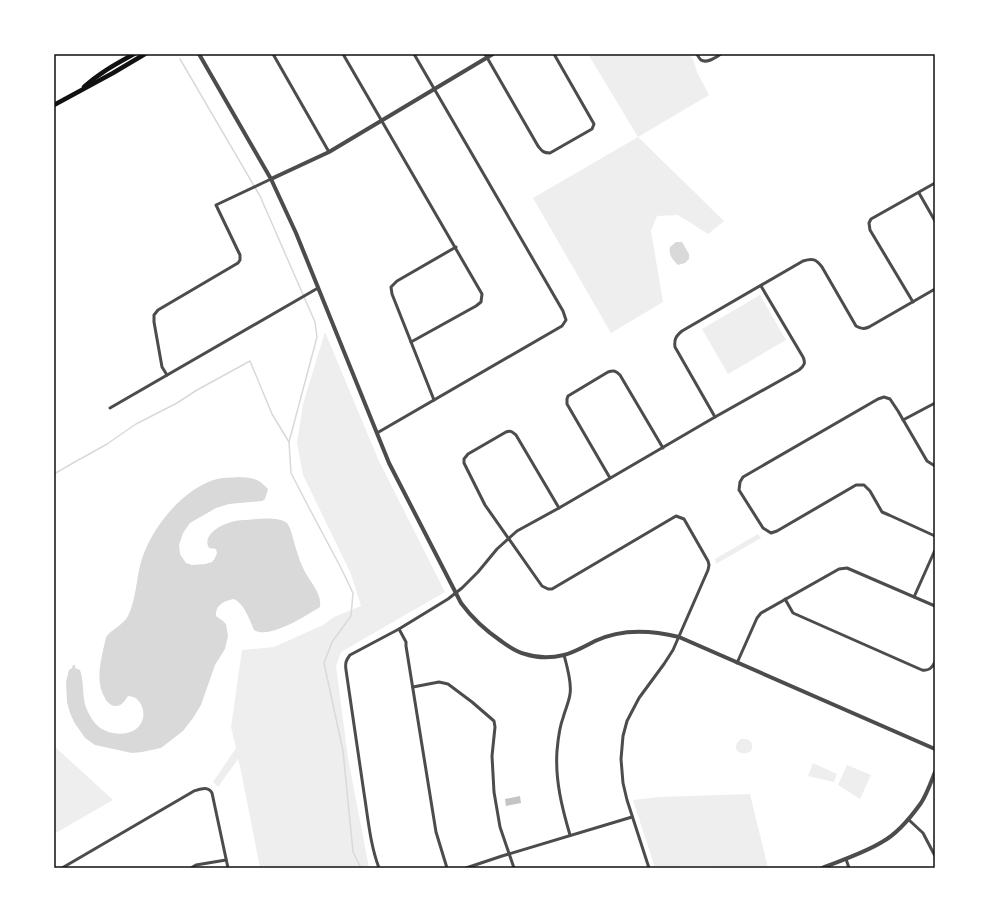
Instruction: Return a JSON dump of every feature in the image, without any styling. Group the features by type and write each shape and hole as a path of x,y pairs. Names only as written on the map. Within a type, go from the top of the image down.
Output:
{"main road":[{"path":"78,92 97,76 134,54"},
{"path":"54,105 145,54"}],"street":[{"path":"199,54 271,179 296,233 389,463 461,603 485,630 513,650 524,654 549,657 564,655 604,637 626,632 648,631 679,637 935,749"},
{"path":"273,54 329,152"},
{"path":"344,54 482,294 481,302 476,306 411,342"},
{"path":"377,433 562,326 566,320 563,311 414,54"},
{"path":"166,375 162,367 153,318 156,312 236,265 240,260 240,255 216,205 329,152 435,89 486,56 494,54"},
{"path":"486,56 538,146 542,152 550,153 592,129 594,124 554,54"},
{"path":"697,54 700,60 704,61 711,60 721,54"},
{"path":"913,302 870,230 869,223 871,219 935,183"},
{"path":"919,193 935,221"},
{"path":"434,400 392,294 391,287 456,247"},
{"path":"715,417 675,347 677,336 682,331 803,261 809,260 818,262 822,267 856,326 860,329 870,327 935,289"},
{"path":"379,868 373,850 370,833 345,663 346,660 350,655 399,629 456,593 478,572 508,538 518,531 803,368 805,364 803,357 761,286"},
{"path":"110,408 318,288"},
{"path":"610,478 567,404 568,396 608,372 616,371 620,375 663,448"},
{"path":"935,466 927,461 904,420 890,399 884,397 878,399 743,478 740,482 740,490 763,528 771,533 777,531 856,485 864,485 870,491 882,512 935,536"},
{"path":"904,420 935,403"},
{"path":"559,508 516,435 512,432 506,432 468,454 464,458 464,463 485,505 542,586 548,589 676,516 684,519 708,561 708,570 673,650 639,698 627,721 621,750 621,771 627,800 649,868"},
{"path":"914,597 935,550"},
{"path":"737,663 757,618 761,613 839,569 847,568 935,606"},
{"path":"786,599 793,613 922,670 930,670 935,662"},
{"path":"399,629 406,642 436,832 447,868"},
{"path":"564,655 569,678 570,694 559,732 557,774 560,797 570,835"},
{"path":"413,687 439,682 448,684 494,720 495,727 492,756 494,792 500,827 514,868"},
{"path":"822,868 884,842 909,820 922,802 935,772"},
{"path":"62,868 194,791 203,788 208,788 211,790 228,868"},
{"path":"466,868 632,817"},
{"path":"909,820 923,833 935,856"},
{"path":"846,859 849,868"},
{"path":"191,868 196,865 226,860"}],"shaded area":[{"path":"588,54 690,54 697,72 709,95 638,137"},
{"path":"638,137 724,221 708,234 678,215 657,216 651,231 663,302 611,333 533,198"},
{"path":"676,242 682,242 689,254 689,259 685,263 678,265 670,255 670,247"},
{"path":"760,295 786,340 728,374 702,329"},
{"path":"325,332 378,459 445,592 341,652 336,666 348,758 369,868 260,868 238,759 218,787 213,782 236,748 231,727 242,650 274,647 323,625 334,617 361,606 351,574 303,475 297,443 303,404"},
{"path":"220,478 252,478 261,483 268,489 265,499 262,501 229,504 216,508 190,523 183,533 179,545 180,554 186,563 192,565 212,562 217,553 216,549 209,548 207,543 208,538 215,530 230,522 239,520 267,518 278,519 287,523 290,528 302,565 319,597 320,607 288,625 269,632 261,632 254,630 246,613 238,602 234,599 224,602 217,609 216,616 226,624 228,636 225,649 215,665 201,705 183,731 161,748 142,752 132,753 95,745 85,738 74,722 70,713 67,702 66,682 69,670 73,665 75,665 75,668 80,670 86,707 91,718 99,727 118,734 131,732 136,729 143,718 143,710 138,700 128,696 121,705 114,706 107,702 102,691 99,676 106,637 123,622 131,610 141,562 152,536 160,523 180,501 192,491 204,484"},
{"path":"758,534 761,538 716,564 715,559"},
{"path":"741,739 749,740 752,743 751,751 747,753 740,753 737,751 736,746"},
{"path":"54,746 113,800 54,834"},
{"path":"813,763 837,774 834,782 808,776"},
{"path":"847,765 871,775 860,799 838,785"},
{"path":"750,794 768,868 687,866 678,868 655,868 633,800 660,797"}],"building":[{"path":"520,796 521,803 506,806 505,799"}],"waterway":[{"path":"180,59 260,196 315,322 317,337 289,442 291,473 353,593 351,616 332,642 324,663 343,751 353,852 361,868"},
{"path":"54,474 107,444 136,424 177,403 197,390 250,361 272,414 289,442"}]}
